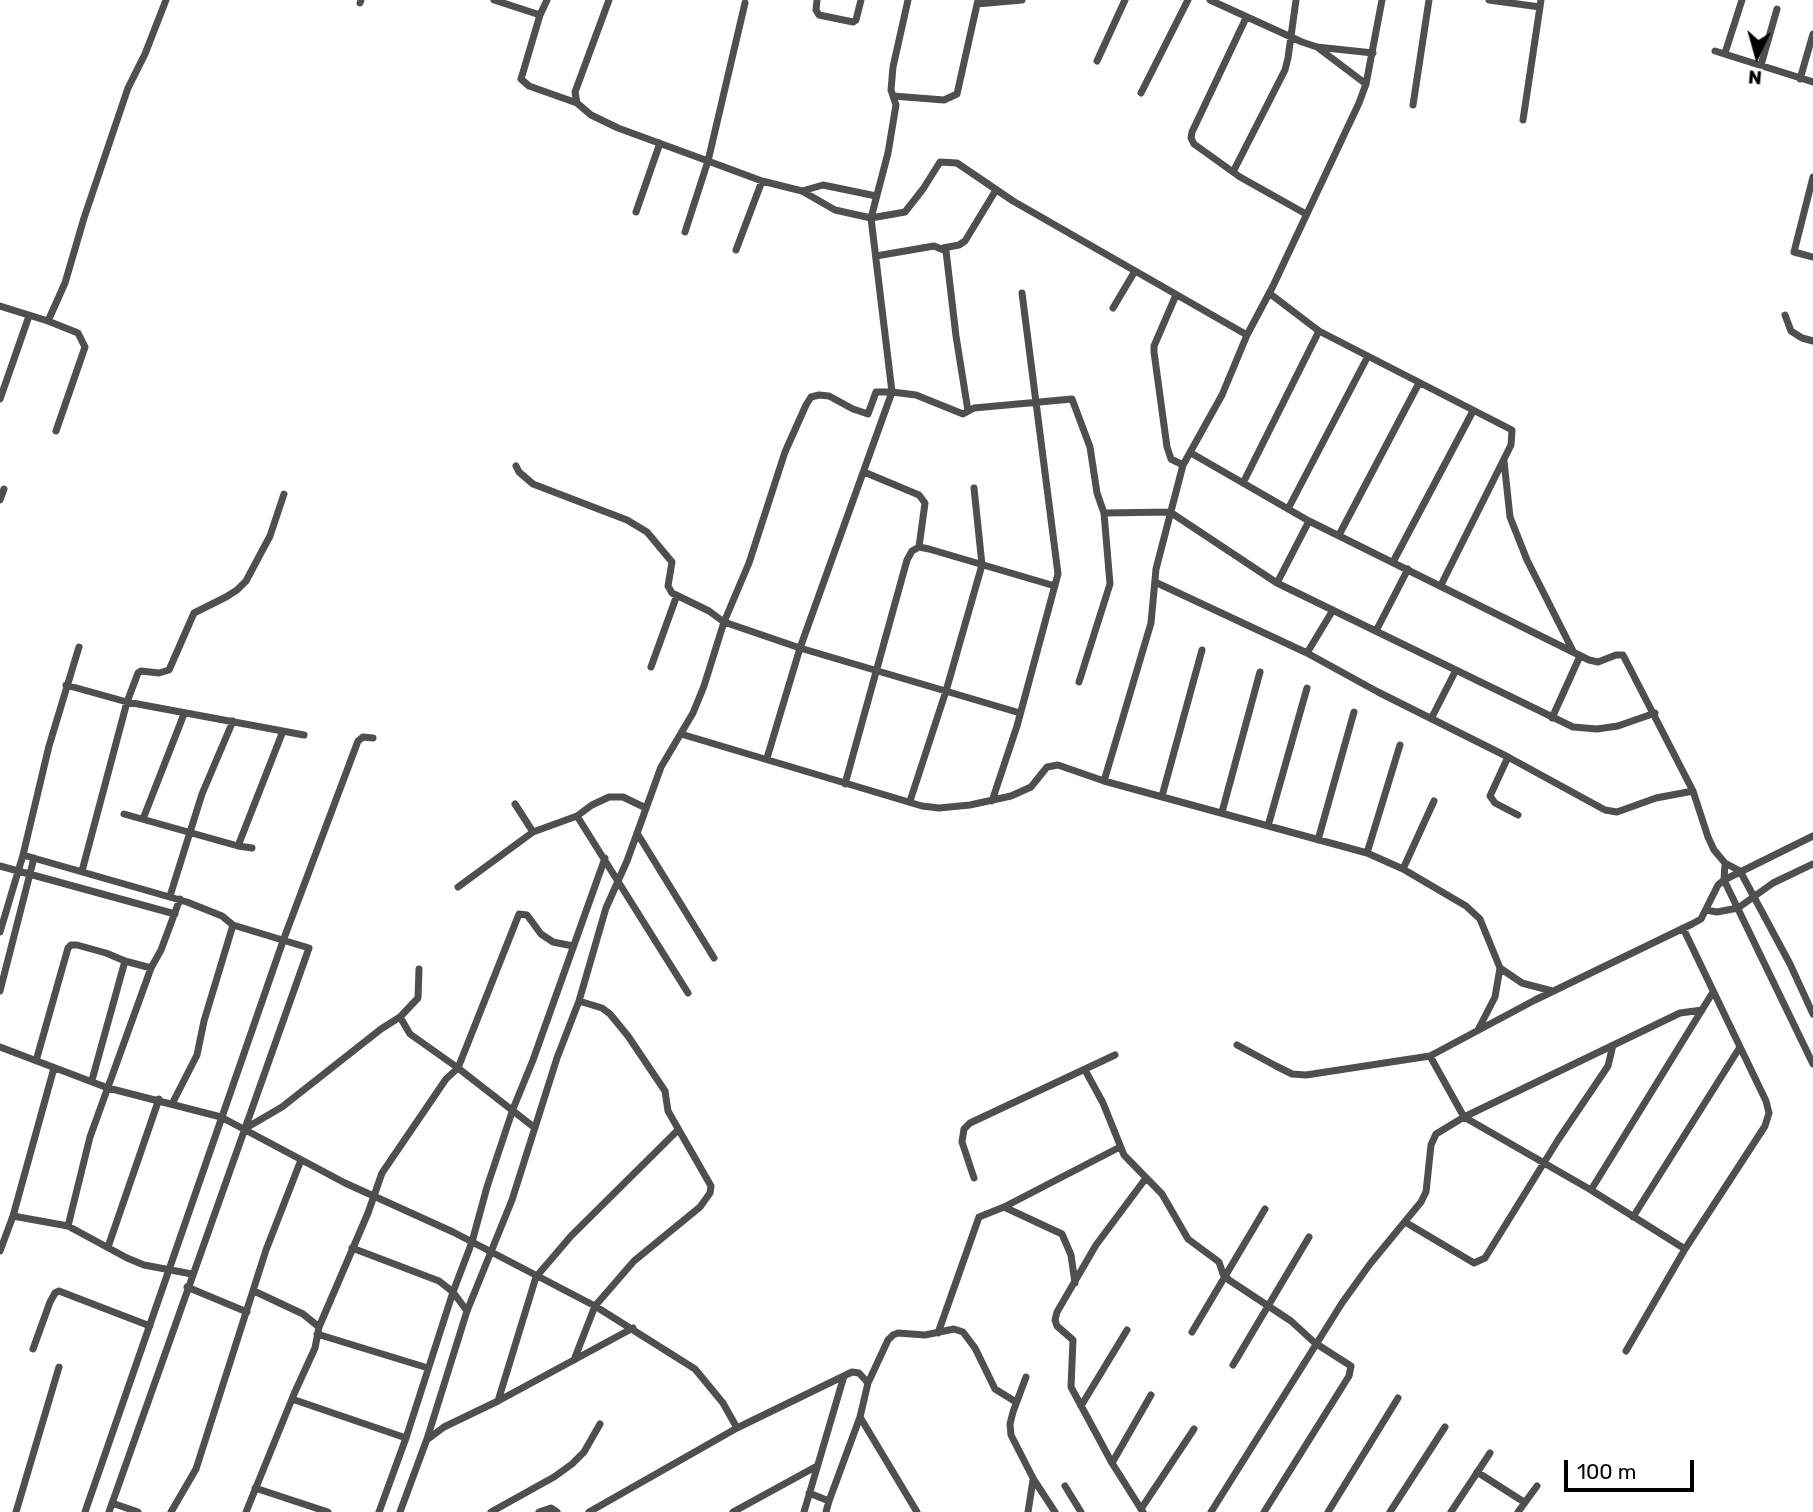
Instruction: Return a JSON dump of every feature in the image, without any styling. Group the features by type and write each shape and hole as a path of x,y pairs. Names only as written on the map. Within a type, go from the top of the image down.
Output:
{"street":[{"path":"48,321 65,283 128,88 145,54 166,0"},
{"path":"494,0 540,15"},
{"path":"547,0 523,66 521,79 529,86 577,103 592,115 618,128 762,181 802,191 835,210 871,218 905,212 940,162 957,163 996,190 1247,335"},
{"path":"577,103 577,86 609,0"},
{"path":"817,0 816,10 819,15 853,22 856,20 861,0"},
{"path":"767,758 800,648 891,392 871,218 888,153 896,105 891,90 893,66 908,0"},
{"path":"893,96 944,100 957,94 977,2 1021,0"},
{"path":"1097,61 1125,0"},
{"path":"1141,93 1188,0"},
{"path":"1210,0 1317,47 1373,52"},
{"path":"1233,172 1284,70 1296,0"},
{"path":"1104,781 1151,623 1156,569 1170,512 1177,497 1183,465 1222,395 1247,335 1366,84 1382,0"},
{"path":"1413,105 1429,0"},
{"path":"1489,0 1540,4 1523,120"},
{"path":"1725,53 1742,0"},
{"path":"685,232 708,162 745,3"},
{"path":"1761,65 1777,9"},
{"path":"1246,18 1192,132 1194,144 1233,172 1306,214"},
{"path":"1800,79 1813,34"},
{"path":"1317,47 1366,84"},
{"path":"1715,51 1813,82"},
{"path":"636,212 660,143"},
{"path":"1813,177 1794,252 1813,257"},
{"path":"736,250 762,181"},
{"path":"802,191 823,185 877,196"},
{"path":"876,256 934,246 943,248 959,245 965,241 996,190"},
{"path":"943,248 947,253 968,411"},
{"path":"1113,308 1135,271"},
{"path":"992,801 1020,713 1055,586 1058,561 1035,402 1023,293"},
{"path":"1269,293 1319,331 1512,430 1511,445 1441,585"},
{"path":"1176,295 1154,346 1154,352 1167,447 1171,459 1183,465"},
{"path":"0,306 78,333 85,347 56,431"},
{"path":"1785,315 1791,331 1813,341"},
{"path":"0,399 29,316"},
{"path":"1243,483 1319,331"},
{"path":"1288,509 1368,356"},
{"path":"1339,535 1419,383"},
{"path":"400,1512 427,1439 467,1311 512,1200 579,1001 606,908 661,767 681,734 704,686 724,622 749,563 785,452 811,397 830,397 868,414 876,393 916,395 963,414 974,408 1072,399 1090,447 1097,493 1104,513 1110,584 1079,682"},
{"path":"1393,562 1473,411"},
{"path":"1191,453 1309,521 1577,654 1598,663 1616,655 1623,655 1693,791 1708,836 1725,863 1740,871 1813,1014"},
{"path":"1504,460 1510,517 1527,560 1577,654 1552,718"},
{"path":"516,466 533,484 626,520 647,532 672,562 668,586 672,593 709,611 724,622 800,648 1020,713"},
{"path":"864,472 919,495 925,503 919,547"},
{"path":"910,801 946,691 982,565 974,488"},
{"path":"0,500 4,489"},
{"path":"82,871 127,702 138,673 145,670 165,672 172,667 196,610 226,597 246,581 270,536 284,494"},
{"path":"1104,513 1170,512 1277,583 1573,727 1597,729 1618,726 1655,713"},
{"path":"1277,583 1309,521"},
{"path":"845,784 907,560 912,551 919,547 1055,586"},
{"path":"1376,631 1408,569"},
{"path":"1155,582 1307,653 1605,810 1617,812 1656,798 1693,791"},
{"path":"651,667 677,595"},
{"path":"1307,653 1333,610"},
{"path":"0,932 23,855 66,685 71,678 79,647"},
{"path":"1162,796 1202,650"},
{"path":"1431,719 1455,670"},
{"path":"1222,812 1259,672"},
{"path":"66,685 127,702 304,735"},
{"path":"1268,826 1307,688"},
{"path":"1318,839 1354,712"},
{"path":"143,819 184,713"},
{"path":"170,896 202,794 233,721"},
{"path":"238,846 283,731"},
{"path":"681,734 767,758 845,784 922,806 939,808 1011,796 1031,787 1046,767 1058,765 1104,781 1367,853 1403,869 1474,913 1485,928 1500,968 1495,997 1478,1030"},
{"path":"85,1512 283,941 358,741 363,737 373,738"},
{"path":"1367,853 1400,745"},
{"path":"1508,757 1490,796 1495,803 1518,815"},
{"path":"458,887 533,832 577,816 609,797 623,797 646,808"},
{"path":"1403,869 1433,801"},
{"path":"515,804 533,832"},
{"path":"124,814 252,848"},
{"path":"577,816 619,879 688,993"},
{"path":"637,833 714,958"},
{"path":"1237,1045 1292,1073 1306,1075 1430,1056 1553,991 1701,919 1718,886 1724,880 1813,836"},
{"path":"23,855 170,896 222,916 233,925 309,948 109,1512"},
{"path":"0,991 34,858"},
{"path":"379,1512 472,1242 486,1187 605,858"},
{"path":"1725,863 1724,880 1813,1064"},
{"path":"1706,910 1727,911 1738,908 1773,883 1813,863"},
{"path":"0,866 175,914"},
{"path":"68,1226 90,1137 151,968 162,950 180,900"},
{"path":"246,1512 315,1348 318,1331 382,1173 446,1079 458,1068 519,915 527,915 541,934 553,943 573,946"},
{"path":"172,1104 197,1055 204,1021 233,925"},
{"path":"1626,1351 1685,1249 1769,1119 1768,1107 1683,928"},
{"path":"36,1061 71,945 151,968"},
{"path":"92,1080 125,961"},
{"path":"1500,968 1521,984 1553,991"},
{"path":"246,1128 282,1107 400,1017 418,998 419,969"},
{"path":"1591,1190 1713,992"},
{"path":"574,1360 595,1306 635,1261 700,1207 710,1193 709,1179 668,1111 665,1091 628,1036 602,1008 579,1001"},
{"path":"1211,1512 1315,1343 1370,1264 1426,1192 1431,1144 1436,1134 1464,1117 1680,1013 1702,1010"},
{"path":"400,1017 410,1034 536,1128"},
{"path":"1405,1222 1474,1263 1485,1258 1558,1140 1608,1066 1613,1045"},
{"path":"0,1047 108,1088 221,1117 345,1183 374,1194 472,1242 595,1306 695,1369 723,1403 737,1428"},
{"path":"1633,1217 1740,1047"},
{"path":"974,1178 962,1142 964,1129 970,1123 1115,1055"},
{"path":"1430,1056 1464,1117 1591,1190 1685,1249"},
{"path":"0,1251 13,1216 54,1068"},
{"path":"1085,1070 1103,1103 1124,1155 1162,1194 1188,1239 1219,1262 1225,1277 1291,1321 1315,1343 1347,1363 1352,1371 1264,1512"},
{"path":"108,1247 159,1100"},
{"path":"498,1401 536,1277 571,1236 678,1130"},
{"path":"938,1333 979,1217 1004,1207 1120,1147"},
{"path":"171,1512 196,1469 266,1250 301,1160"},
{"path":"1146,1178 1096,1245 1055,1320 1073,1340 1072,1387 1112,1463 1142,1510 1194,1429"},
{"path":"1004,1207 1062,1234 1071,1255 1075,1283"},
{"path":"1192,1332 1265,1209"},
{"path":"13,1216 68,1226 127,1258 169,1271 192,1274"},
{"path":"1233,1364 1309,1237"},
{"path":"352,1248 428,1276 453,1292 467,1311"},
{"path":"187,1287 247,1312"},
{"path":"254,1291 303,1314 318,1331 428,1368"},
{"path":"33,1349 50,1302 55,1293 59,1292 150,1326"},
{"path":"427,1439 444,1427 633,1328"},
{"path":"826,1512 860,1417 868,1383 888,1340 893,1335 925,1335 954,1329 965,1335 975,1348 995,1389 1016,1402"},
{"path":"1081,1406 1127,1330"},
{"path":"16,1512 59,1367"},
{"path":"589,1512 737,1428 852,1372 859,1373 868,1383"},
{"path":"804,1512 844,1376"},
{"path":"1026,1377 1010,1424 1011,1435 1034,1480 1055,1512"},
{"path":"1112,1463 1151,1395"},
{"path":"1328,1512 1398,1398"},
{"path":"292,1399 406,1438"},
{"path":"860,1417 917,1512"},
{"path":"491,1512 572,1464 584,1452 600,1424"},
{"path":"1390,1512 1445,1427"},
{"path":"1451,1512 1490,1453"},
{"path":"733,1512 817,1466"},
{"path":"1477,1472 1524,1502"},
{"path":"1028,1512 1034,1480"},
{"path":"1065,1486 1081,1512"},
{"path":"1518,1512 1537,1486"},
{"path":"255,1488 328,1512"},
{"path":"809,1493 828,1501"},
{"path":"112,1503 138,1512"},
{"path":"539,1512 551,1508 557,1512"}]}
